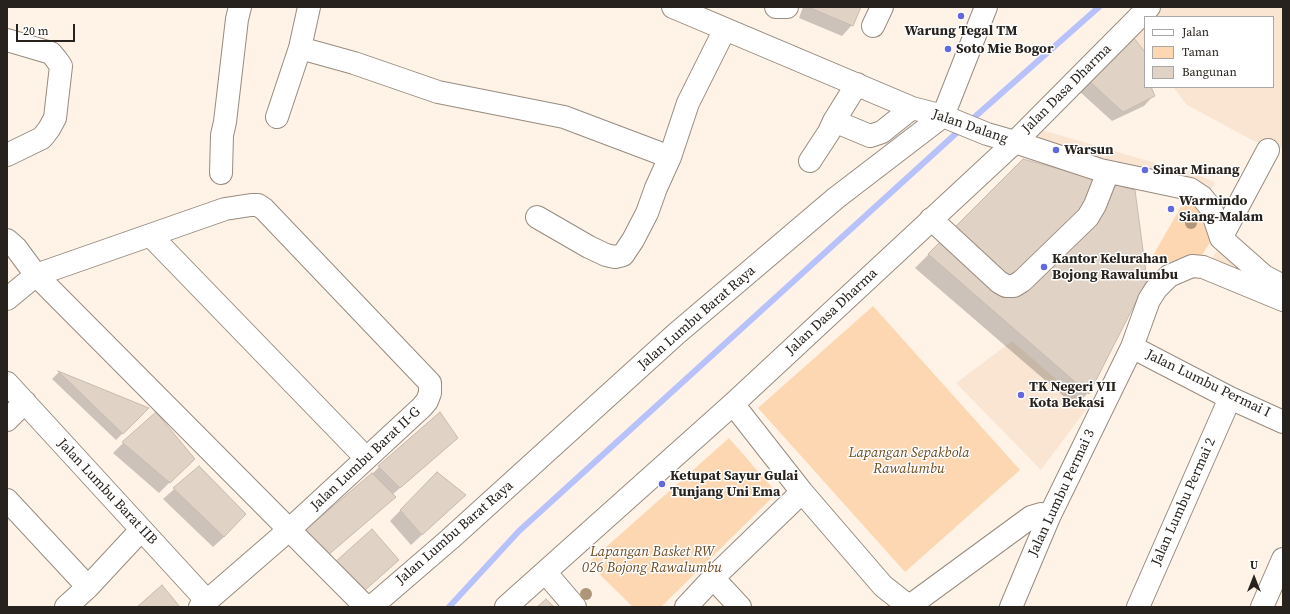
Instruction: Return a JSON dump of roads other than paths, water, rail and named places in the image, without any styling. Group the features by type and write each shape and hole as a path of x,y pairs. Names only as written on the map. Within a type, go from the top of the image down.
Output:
{"street":[{"path":"221,173 222,135 225,122 237,19 240,7"},
{"path":"277,118 300,48 309,7"},
{"name":"Jalan Dalang","path":"673,7 912,108 950,119 987,134 1108,172 1190,189 1202,197 1211,208 1221,238"},
{"path":"776,7 787,7"},
{"path":"950,119 986,7"},
{"name":"Jalan Dasa Dharma","path":"506,607 733,404 1015,142 1149,7"},
{"path":"537,217 600,252 616,256 623,255 633,240 647,213 670,157 688,103 725,30"},
{"path":"7,40 51,53 61,66 55,118 49,129 42,138 7,155"},
{"path":"300,48 354,62 438,92 564,118 670,157"},
{"path":"810,161 857,84"},
{"path":"834,121 870,136 882,132 912,108"},
{"name":"Jalan Lumbu Barat Raya","path":"371,607 450,539 682,329 836,198 950,119"},
{"path":"1268,150 1221,238 1264,276 1283,286"},
{"path":"931,219 999,282 1006,286 1014,286 1022,281 1088,217 1095,206 1108,172"},
{"name":"Jalan Lumbu Barat II-G","path":"151,236 225,209 251,204 258,205 264,209 430,383 430,393 427,401 422,407 290,529 204,604"},
{"path":"7,299 36,274 151,236 366,458"},
{"path":"7,240 16,248 36,274 366,607"},
{"name":"Jalan Lumbu Permai 3","path":"1012,607 1049,517 1132,347 1149,300 1156,289 1169,276 1192,266 1203,267 1283,300"},
{"name":"Jalan Lumbu Permai I","path":"1132,347 1230,398 1283,422"},
{"name":"Jalan Lumbu Barat IIB","path":"7,383 142,530 204,604"},
{"name":"Jalan Lumbu Permai 2","path":"1138,607 1230,398"},
{"path":"7,420 25,402"},
{"path":"733,404 802,492 883,586 902,601 914,606 1031,517 1041,514 1049,517"},
{"path":"686,607 713,578 802,492"},
{"path":"7,500 88,587"},
{"path":"66,607 88,587 142,530"},
{"path":"1262,607 1283,559"},
{"path":"545,572 575,607"},
{"path":"713,578 740,607"}],"waterway":[{"path":"969,122 1099,7"},
{"path":"449,607 519,531 962,128"}],"place":[{"name":"Warung Tegal TM","path":"961,16"},
{"name":"Soto Mie Bogor","path":"948,49"},
{"name":"Warsun","path":"1056,150"},
{"name":"Sinar Minang","path":"1145,170"},
{"name":"Warmindo Siang-Malam","path":"1171,209"},
{"name":"Kantor Kelurahan Bojong Rawalumbu","path":"1044,267"},
{"name":"TK Negeri VII Kota Bekasi","path":"1021,395"},
{"name":"Ketupat Sayur Gulai Tunjang Uni Ema","path":"662,484"}],"park label":[{"name":"Lapangan Sepakbola Rawalumbu","path":"909,462"},
{"name":"Lapangan Basket RW 026 Bojong Rawalumbu","path":"652,560"}]}
